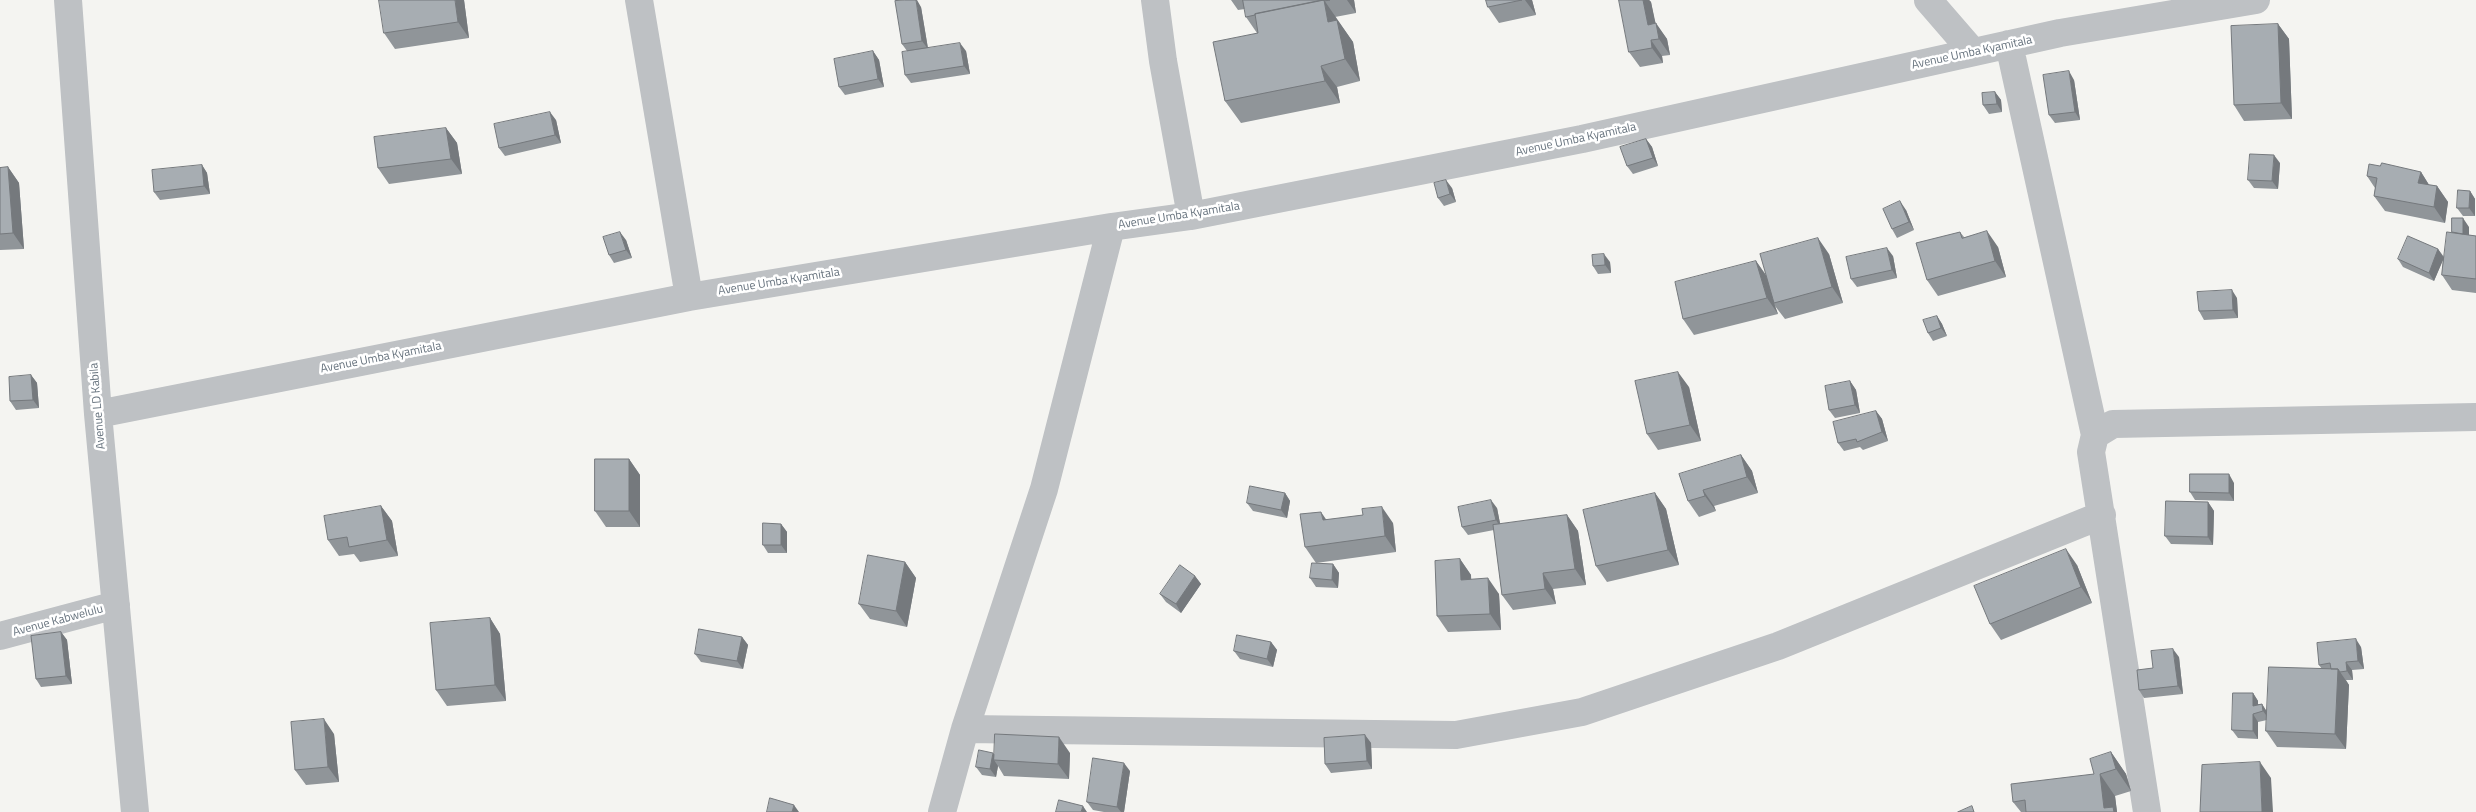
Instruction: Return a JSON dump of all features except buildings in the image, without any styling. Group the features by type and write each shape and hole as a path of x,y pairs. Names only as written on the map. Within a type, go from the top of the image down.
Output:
{"street":[{"name":"Avenue LD Kabila","path":"68,0 98,414 135,812"},
{"path":"639,0 689,297"},
{"path":"1155,0 1163,61 1191,216"},
{"path":"1928,0 1973,52"},
{"name":"Avenue Umba Kyamitala","path":"98,414 689,297 1111,227 1191,216 1582,139 2009,44 2256,0"},
{"path":"2009,44 2095,434 2091,452 2147,812"},
{"path":"942,812 965,729 1044,489 1111,227"},
{"path":"2095,434 2113,424 2476,417"},
{"path":"965,729 1456,736 1572,714 1778,646 2102,515"},
{"name":"Avenue Kabwelulu","path":"0,636 116,605"}]}
